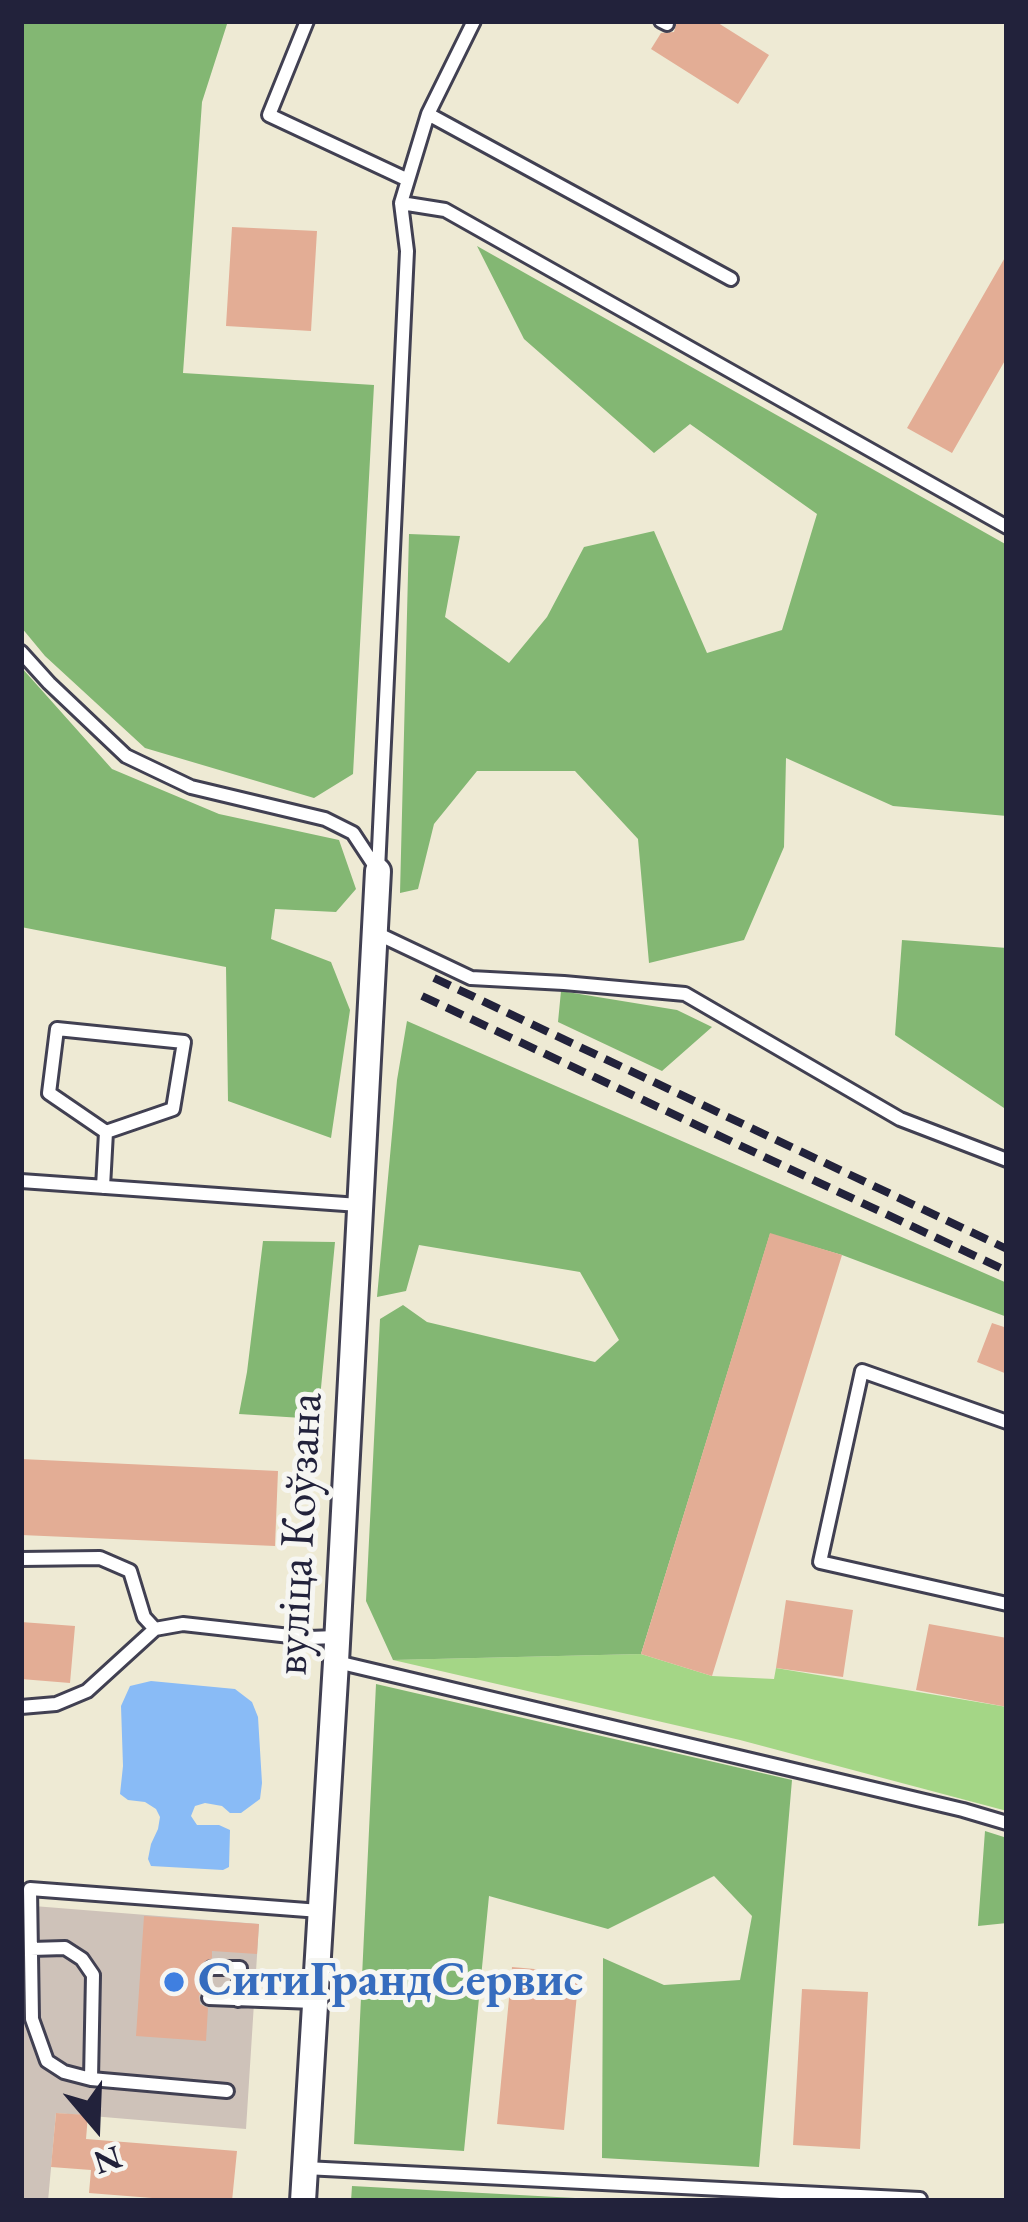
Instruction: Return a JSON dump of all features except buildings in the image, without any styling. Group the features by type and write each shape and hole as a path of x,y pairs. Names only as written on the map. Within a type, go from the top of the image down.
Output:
{"street":[{"name":"вуліца Коўзана","path":"303,2201 378,871"}],"lane":[{"path":"307,21 269,115 408,180"},
{"path":"378,871 407,251 401,203 428,115 474,21"},
{"path":"428,115 731,280"},
{"path":"401,203 445,210 1007,527"},
{"path":"21,652 126,756 191,787 325,820 353,833 378,871"},
{"path":"375,932 471,978 686,994 900,1119 1007,1160"},
{"path":"57,1029 184,1042 173,1109 106,1132 49,1093 57,1029"},
{"path":"103,1187 106,1132"},
{"path":"21,1181 359,1205"},
{"path":"1007,1422 862,1371 820,1562 1007,1604"},
{"path":"21,1559 100,1558 130,1570 144,1617 155,1629"},
{"path":"21,1706 56,1704 87,1691 155,1629 183,1624 308,1638 1007,1823"},
{"path":"227,2091 91,2079 46,2061 32,2019 30,1888 320,1911"},
{"path":"31,1948 65,1948 82,1958 93,1975 91,2079"},
{"path":"211,1968 240,1968 238,2000"},
{"path":"209,1998 315,2002"},
{"path":"305,2168 920,2200"}],"shaded area":[{"path":"21,1905 259,1924 246,2129 56,2113 48,2201 21,2201"}],"green space":[{"path":"21,21 228,21 202,102 183,373 374,385 353,774 314,798 145,748 45,656 21,627"},
{"path":"477,246 1007,545 1007,816 893,806 786,758 784,847 744,940 649,963 638,839 575,771 477,771 434,824 418,889 400,893 409,534 460,536 445,617 509,663 547,617 584,547 654,531 707,653 782,630 817,514 690,424 654,453 524,339"},
{"path":"21,667 112,769 219,814 339,840 356,889 336,912 275,909 271,939 331,962 350,1010 331,1138 228,1101 226,967 21,927"},
{"path":"902,940 1007,948 1007,1110 895,1035"},
{"path":"561,991 677,1010 712,1027 662,1071 558,1022"},
{"path":"407,1021 1007,1283 1007,1317 842,1255 770,1234 641,1654 393,1660 366,1601 380,1319 403,1305 427,1322 595,1362 619,1340 580,1272 419,1245 406,1291 377,1297"},
{"path":"263,1241 335,1242 318,1419 239,1414"},
{"path":"641,1654 712,1676 774,1679 776,1668 1007,1707 1007,1811 740,1740 393,1660"},
{"path":"376,1684 792,1780 759,2167 602,2158 603,1958 664,1985 740,1980 752,1916 714,1876 608,1929 489,1896 464,2151 354,2144"},
{"path":"985,1831 1007,1838 1007,1923 978,1926"},
{"path":"352,2186 631,2201 351,2201"}],"water":[{"path":"151,1681 235,1689 252,1702 258,1717 260,1799 241,1813 205,1803 195,1806 191,1816 197,1825 230,1830 229,1867 223,1870 151,1866 148,1859 160,1817 145,1802 120,1794 121,1706 130,1686"}],"railway":[{"path":"434,978 1007,1249"},
{"path":"422,996 1007,1271"}],"place":[{"name":"СитиГрандСервис","path":"174,1982"}]}
